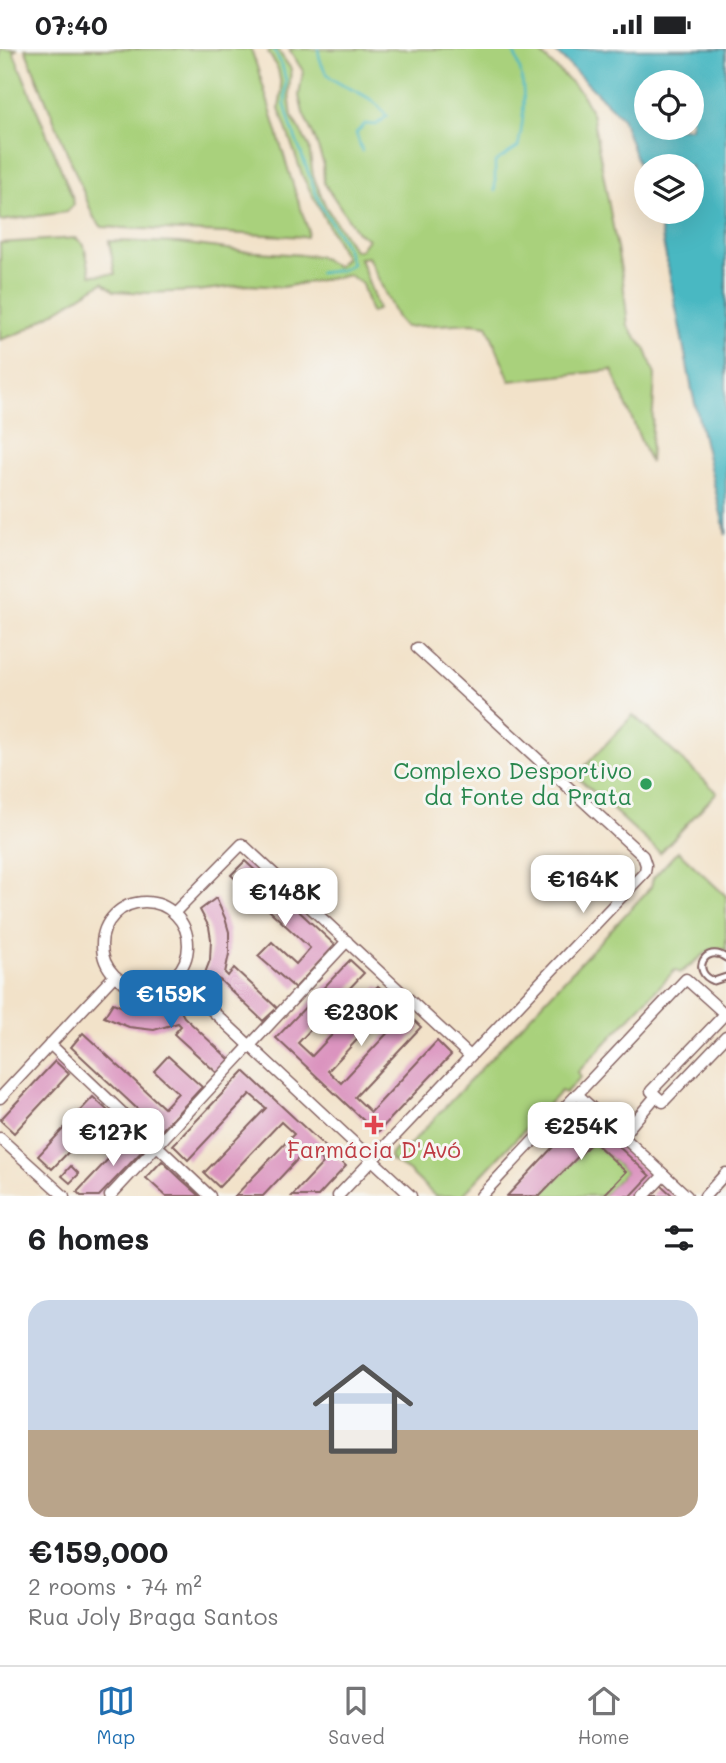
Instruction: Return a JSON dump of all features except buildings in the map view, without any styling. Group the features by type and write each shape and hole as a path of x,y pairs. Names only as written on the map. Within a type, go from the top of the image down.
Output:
{"street":[{"path":"338,1196 645,872 643,856 417,648"},
{"path":"174,913 242,844 470,1056"},
{"path":"147,901 162,905 174,913 183,924 188,937 184,965 175,976 152,988 138,988 125,984 114,976 101,949 102,935 113,915 132,903 147,901"},
{"path":"110,1196 347,941"},
{"path":"0,1098 114,976"},
{"path":"175,976 411,1196"},
{"path":"481,1196 686,979 726,1015 651,1091 663,1102 726,1036"},
{"path":"50,1044 210,1196"},
{"path":"578,1094 687,1196"},
{"path":"622,1136 656,1096"},
{"path":"0,1138 64,1196"},
{"path":"705,1196 726,1173"},
{"path":"644,1196 664,1175"}],"lane":[{"path":"726,958 715,953 706,956 702,964 703,973 714,981 726,977"},
{"path":"686,979 703,973"}],"green space":[{"path":"0,49 18,49 13,51 72,196 74,205 66,212 0,221"},
{"path":"25,49 251,49 308,229 307,237 102,227 94,218"},
{"path":"277,49 291,69 289,93 292,117 309,146 313,176 326,207 354,250 360,250 368,239 357,232 324,183 323,162 299,96 303,71 289,49 536,49 580,91 592,113 623,281 628,326 646,350 655,375 650,463 612,370 510,381 487,325 472,323 405,327 397,318 368,257 360,258 378,309 371,313 362,284 349,275 283,287 246,285 148,293 114,291 103,282 24,331 0,340 0,243 76,238 84,245 91,275 115,274 109,241 179,243 318,256 337,267 345,258 303,177 279,108 282,90 278,69 268,52"},
{"name":"Complexo Desportivo da Fonte da Prata","path":"633,715 717,792 660,853 576,776"},
{"path":"678,851 726,896 726,950 710,950 680,973 675,970 578,1072 581,1077 565,1093 561,1091 462,1196 435,1196 409,1171 391,1160 390,1155 396,1148 405,1150 651,887 653,878"},
{"path":"593,1141 626,1172 603,1196 540,1196"}],"water":[{"path":"553,49 726,49 726,535 693,395 658,224 704,224 704,154 635,154 622,118"}],"waterway":[{"path":"273,49 282,65 286,81 285,105 291,126 320,204 345,245 352,264 341,270 319,273"},
{"path":"318,49 321,62 332,79 366,96 387,116 376,125 365,124 356,133 362,151"},
{"path":"495,191 495,162 518,147 522,123 523,85 512,49"}],"place":[{"name":"Complexo Desportivo da Fonte da Prata","path":"646,784"},
{"name":"Farmácia D'Avó","path":"374,1125"}]}
